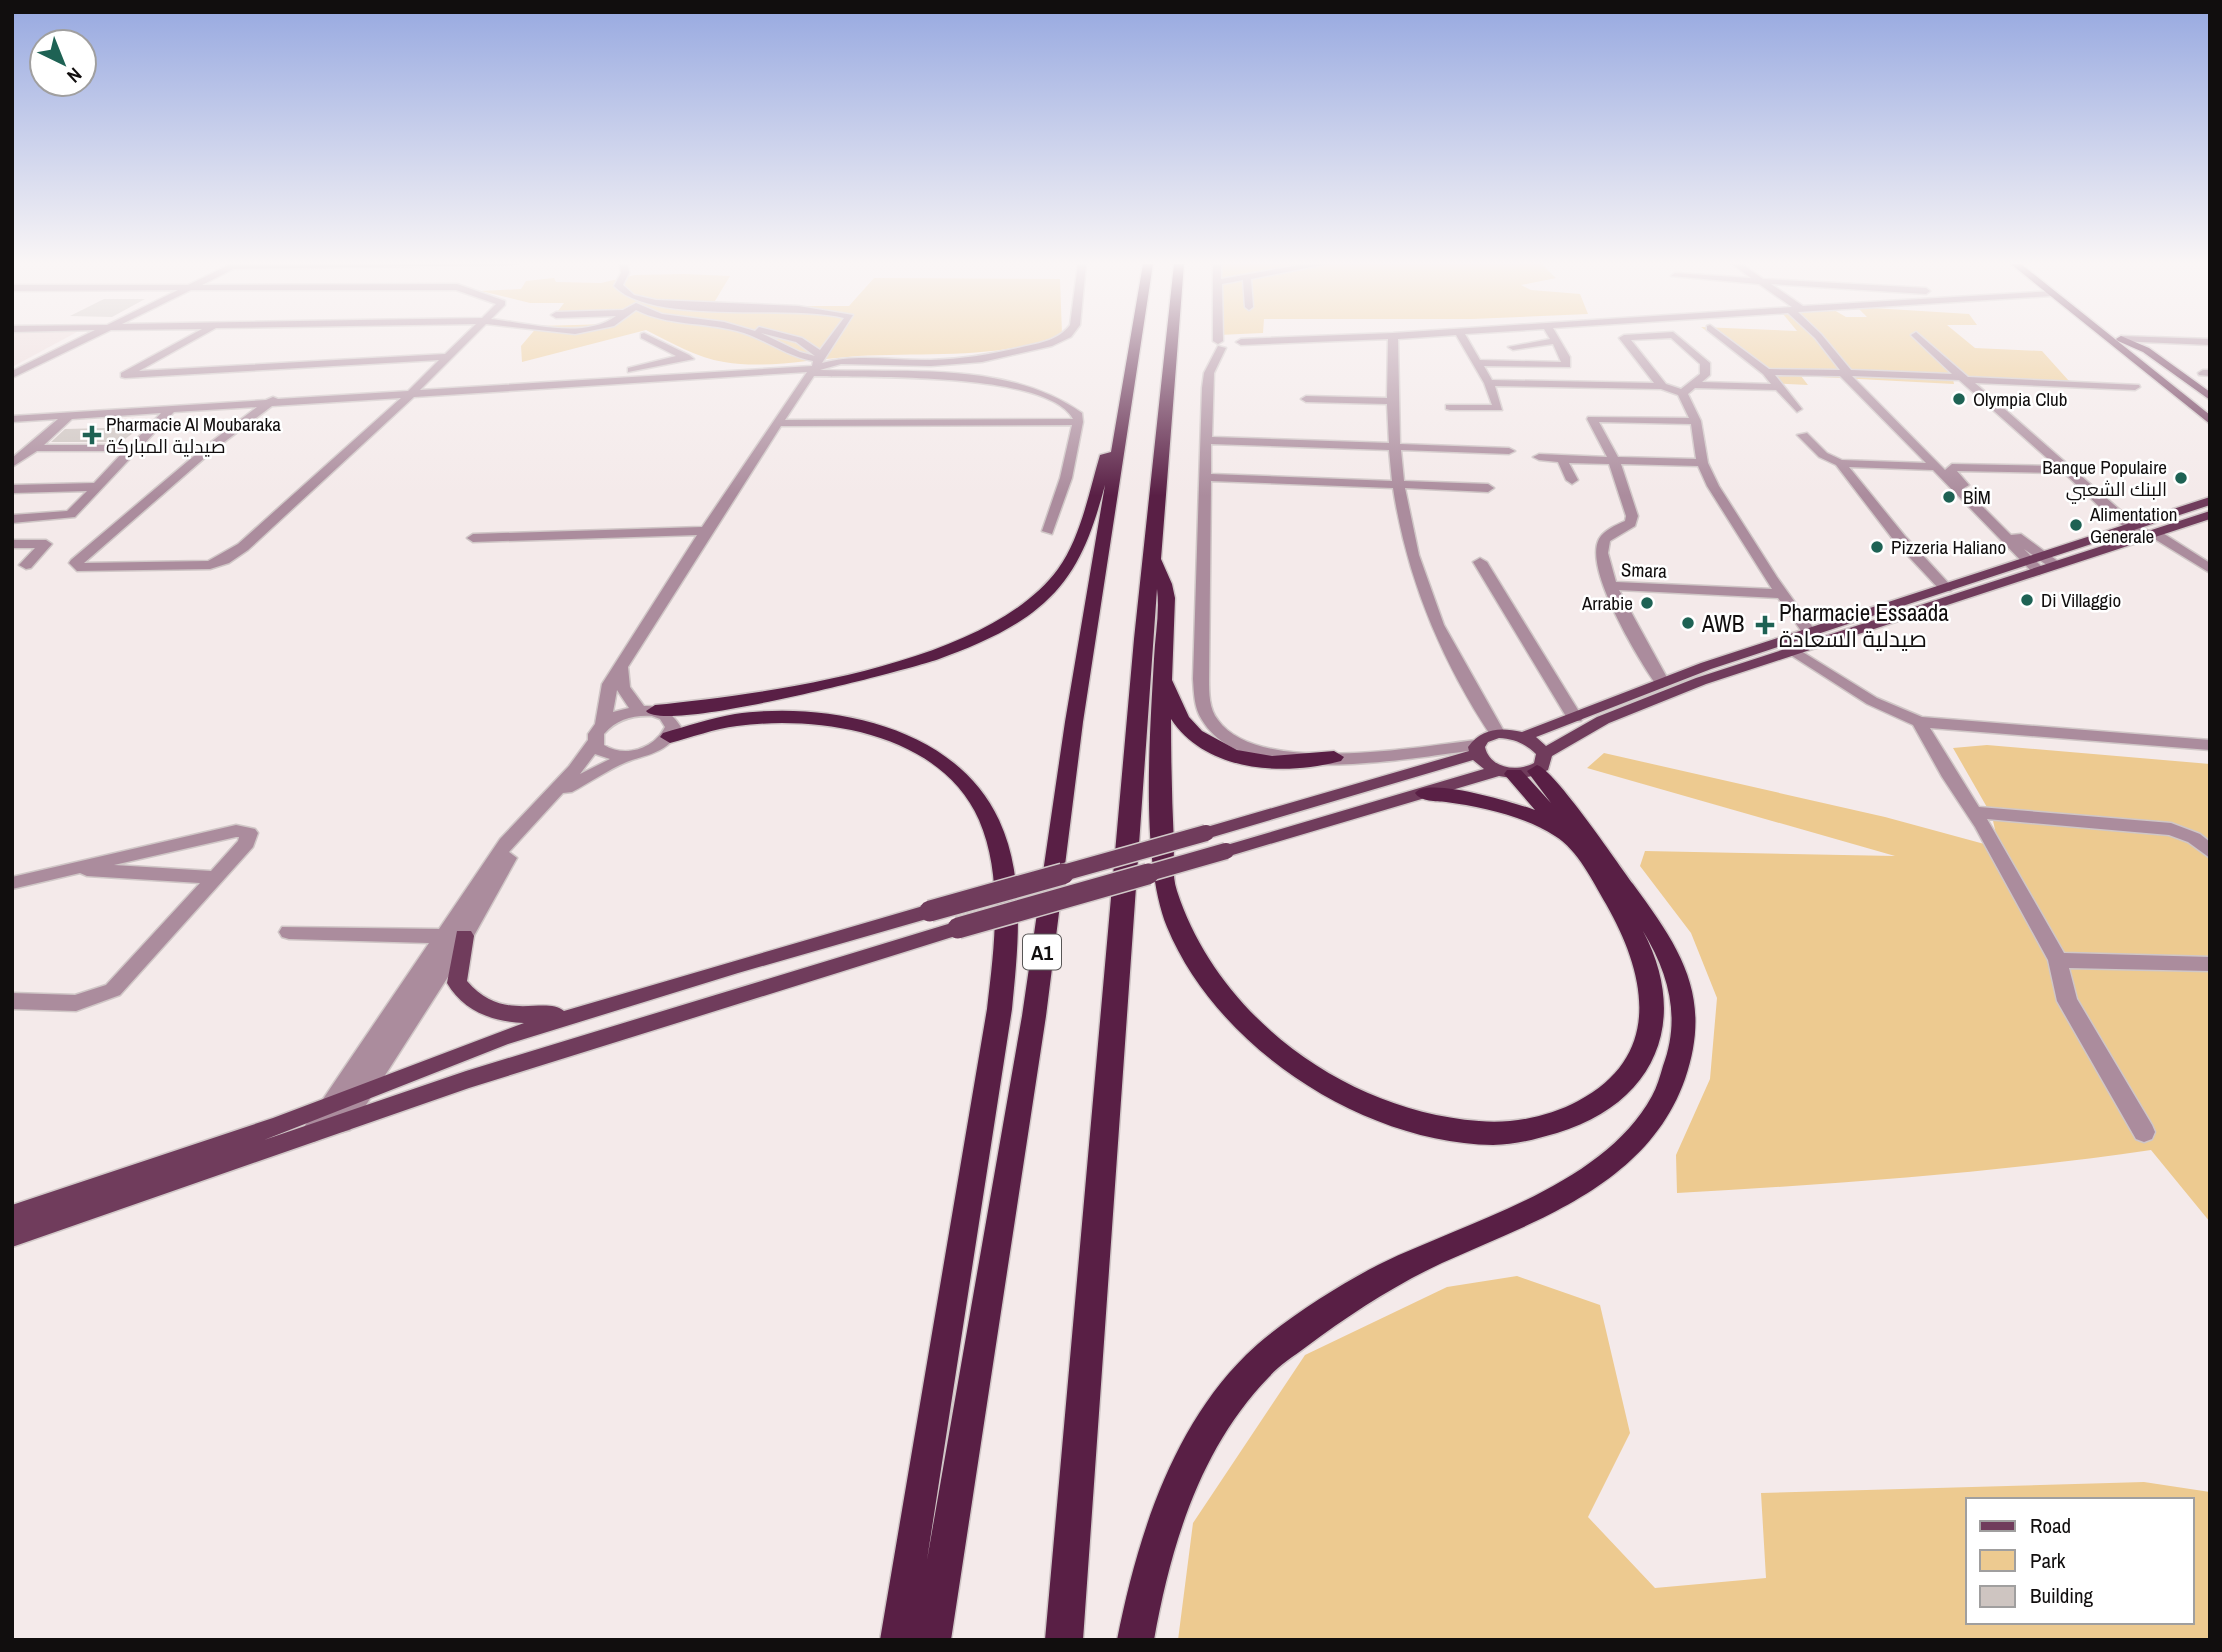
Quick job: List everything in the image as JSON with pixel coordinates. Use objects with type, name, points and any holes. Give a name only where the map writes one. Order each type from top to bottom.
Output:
[{"type":"highway","name":"A1","points":[[932,1640],[1034,1016],[1074,722],[1136,341]]},
{"type":"highway","points":[[1064,1640],[1116,960],[1143,639],[1153,559],[1172,341]]},
{"type":"highway","points":[[647,711],[742,703],[821,687],[936,653],[1013,619],[1042,597],[1070,564],[1126,400]]},
{"type":"highway","points":[[1153,559],[1166,593],[1162,672],[1164,885],[1180,931],[1195,960],[1229,1009],[1264,1041],[1302,1070],[1363,1103],[1423,1123],[1482,1132],[1526,1131],[1570,1119],[1592,1106],[1620,1087],[1647,1052],[1654,1028],[1654,1000],[1646,967],[1626,919],[1523,767]]},
{"type":"highway","points":[[1162,672],[1180,717],[1191,731],[1213,746],[1243,758],[1275,762],[1307,763],[1334,757]]},
{"type":"highway","points":[[670,737],[731,720],[782,717],[825,721],[887,735],[921,750],[961,779],[982,807],[999,850],[1005,887],[1005,939],[996,1026],[972,1193],[898,1640]]},
{"type":"highway","points":[[1135,1640],[1144,1588],[1176,1490],[1215,1417],[1257,1366],[1339,1303],[1390,1274],[1571,1189],[1613,1161],[1653,1122],[1674,1083],[1686,1016],[1680,982],[1664,944],[1639,906],[1523,767]]},
{"type":"highway","points":[[1424,793],[1462,797],[1509,807],[1566,832]]},
{"type":"main road","points":[[2106,341],[2126,365],[2210,434]]},
{"type":"main road","points":[[2112,341],[2210,421]]},
{"type":"main road","points":[[2124,341],[2210,408]]},
{"type":"main road","points":[[2126,341],[2146,350],[2210,397]]},
{"type":"main road","points":[[1523,737],[1662,683],[1787,646],[1822,641],[2210,501]]},
{"type":"main road","points":[[12,1216],[337,1114],[522,1062],[958,928],[1424,793],[1523,767],[1582,731],[1627,710],[1787,646],[1809,632],[2027,561],[2056,565],[2210,515]]},
{"type":"main road","points":[[1497,733],[1533,741],[1523,767],[1484,764],[1476,750],[1480,739],[1497,733]]},
{"type":"main road","points":[[361,1092],[502,1038],[590,1010],[1206,833],[1476,750]]},
{"type":"main road","points":[[455,936],[457,983],[479,1006],[519,1017],[590,1010]]},
{"type":"main road","points":[[12,1236],[312,1134],[337,1114]]},
{"type":"street","points":[[12,374],[78,341]]},
{"type":"street","points":[[186,341],[125,375],[447,357]]},
{"type":"street","points":[[273,400],[76,563],[82,568],[147,567],[210,565],[224,560],[243,547],[408,396],[464,341]]},
{"type":"street","points":[[654,341],[717,373]]},
{"type":"street","points":[[764,341],[816,364],[1001,383],[1053,398],[1076,413],[1078,422],[1066,478],[1048,531]]},
{"type":"street","points":[[800,341],[816,364]]},
{"type":"street","points":[[337,1114],[361,1092],[455,936],[506,843],[530,813],[574,771],[594,743],[603,724],[610,684],[706,531],[833,341]]},
{"type":"street","points":[[12,419],[170,410],[193,405],[273,400],[508,393],[532,386],[840,362],[958,362],[1008,355],[1055,341]]},
{"type":"street","points":[[1219,344],[1223,341]]},
{"type":"street","points":[[1223,341],[1219,344],[1209,373],[1201,679],[1203,705],[1208,718],[1229,739],[1254,751],[1334,757],[1476,750]]},
{"type":"street","points":[[1393,341],[1390,401],[1408,545],[1437,625],[1497,733]]},
{"type":"street","points":[[1450,407],[1498,408],[1480,363],[1466,341]]},
{"type":"street","points":[[1513,347],[1555,341]]},
{"type":"street","points":[[1480,363],[1566,365],[1556,341]]},
{"type":"street","points":[[1626,341],[1662,386]]},
{"type":"street","points":[[1680,341],[1706,366],[1697,383],[1682,393]]},
{"type":"street","points":[[1727,341],[1767,372],[1797,409]]},
{"type":"street","points":[[1822,341],[1846,373],[2027,561]]},
{"type":"street","points":[[1923,341],[2132,527],[2151,534],[2210,569]]},
{"type":"street","points":[[2183,341],[2210,342]]},
{"type":"street","points":[[581,382],[686,357]]},
{"type":"street","points":[[1767,372],[1846,373],[2135,387]]},
{"type":"street","points":[[1489,383],[1662,386],[1682,393],[1696,421],[1702,463],[1713,486],[1782,594],[1809,632],[1822,641]]},
{"type":"street","points":[[1697,383],[1780,387]]},
{"type":"street","points":[[170,410],[192,413],[259,410],[408,396]]},
{"type":"street","points":[[1306,399],[1390,401]]},
{"type":"street","points":[[12,519],[71,514],[170,410]]},
{"type":"street","points":[[12,464],[34,448],[68,416]]},
{"type":"street","points":[[1612,586],[1605,573],[1600,550],[1604,540],[1633,519],[1611,460],[1611,452],[1592,419],[1696,421]]},
{"type":"street","points":[[777,423],[1078,422]]},
{"type":"street","points":[[1803,435],[1816,450],[1840,463],[1900,539],[1946,588]]},
{"type":"street","points":[[1207,440],[1509,451]]},
{"type":"street","points":[[34,448],[136,448]]},
{"type":"street","points":[[1539,457],[1702,463]]},
{"type":"street","points":[[1565,459],[1563,463],[1572,480]]},
{"type":"street","points":[[1840,463],[1934,467]]},
{"type":"street","points":[[2040,564],[1955,477],[1950,468],[2068,470]]},
{"type":"street","points":[[1205,477],[1399,487],[1488,488]]},
{"type":"street","points":[[14,491],[97,487]]},
{"type":"street","points":[[473,538],[706,531]]},
{"type":"street","points":[[12,544],[46,544],[26,565]]},
{"type":"street","points":[[1480,562],[1575,718]]},
{"type":"street","name":"Smara","points":[[1662,683],[1612,586],[1782,594]]},
{"type":"street","points":[[1787,646],[1872,701],[1919,722],[2210,745]]},
{"type":"street","points":[[621,667],[622,687],[647,711]]},
{"type":"street","points":[[337,1114],[518,841],[539,814],[566,789],[628,756],[653,749],[670,737],[673,723],[666,716],[647,711],[623,714],[603,724]]},
{"type":"street","points":[[1919,722],[2059,960],[2063,995],[2144,1132]]},
{"type":"street","points":[[594,743],[606,753],[628,756]]},
{"type":"street","points":[[1973,812],[2171,829],[2194,838],[2210,852]]},
{"type":"street","points":[[12,883],[64,868],[236,831],[249,833],[247,843],[113,990],[76,1003],[12,1002]]},
{"type":"street","points":[[64,868],[216,878]]},
{"type":"street","points":[[289,932],[455,936]]},
{"type":"street","points":[[2059,960],[2210,964]]},
{"type":"shaded area","points":[[12,341],[60,341],[12,367]]},
{"type":"green space","points":[[525,341],[603,341],[522,362],[521,346]]},
{"type":"green space","points":[[668,341],[1042,341],[983,352],[874,355],[754,365],[724,362]]},
{"type":"green space","points":[[1721,341],[1967,341],[1975,348],[2042,351],[2069,381],[1953,379],[1954,384],[1801,376],[1808,385],[1769,383],[1761,370]]},
{"type":"green space","points":[[1987,745],[2210,764],[2210,1222],[2151,1150],[1915,1177],[1677,1193],[1676,1155],[1710,1079],[1717,998],[1691,933],[1640,866],[1645,851],[1895,856],[1587,768],[1604,753],[1885,817],[1999,848],[1992,816],[1953,748]]},
{"type":"green space","points":[[1517,1276],[1600,1305],[1630,1433],[1588,1517],[1655,1588],[1766,1578],[1761,1493],[2144,1482],[2210,1492],[2210,1640],[1178,1640],[1193,1523],[1305,1355],[1447,1287]]},
{"type":"building","name":"Pharmacie Al Moubaraka صيدلية المباركة","points":[[141,427],[121,442],[51,442],[65,429]]},
{"type":"place","name":"Olympia Club","points":[[1959,399]]},
{"type":"place","name":"Pharmacie Al Moubaraka صيدلية المباركة","points":[[92,435]]},
{"type":"place","name":"Banque Populaire البنك الشعبي","points":[[2181,478]]},
{"type":"place","name":"BİM","points":[[1949,497]]},
{"type":"place","name":"Alimentation Generale","points":[[2076,525]]},
{"type":"place","name":"Pizzeria Haliano","points":[[1877,547]]},
{"type":"place","name":"Di Villaggio","points":[[2027,600]]},
{"type":"place","name":"Arrabie","points":[[1647,603]]},
{"type":"place","name":"AWB","points":[[1688,623]]},
{"type":"place","name":"Pharmacie Essaada صيدلية السعادة","points":[[1765,625]]}]
